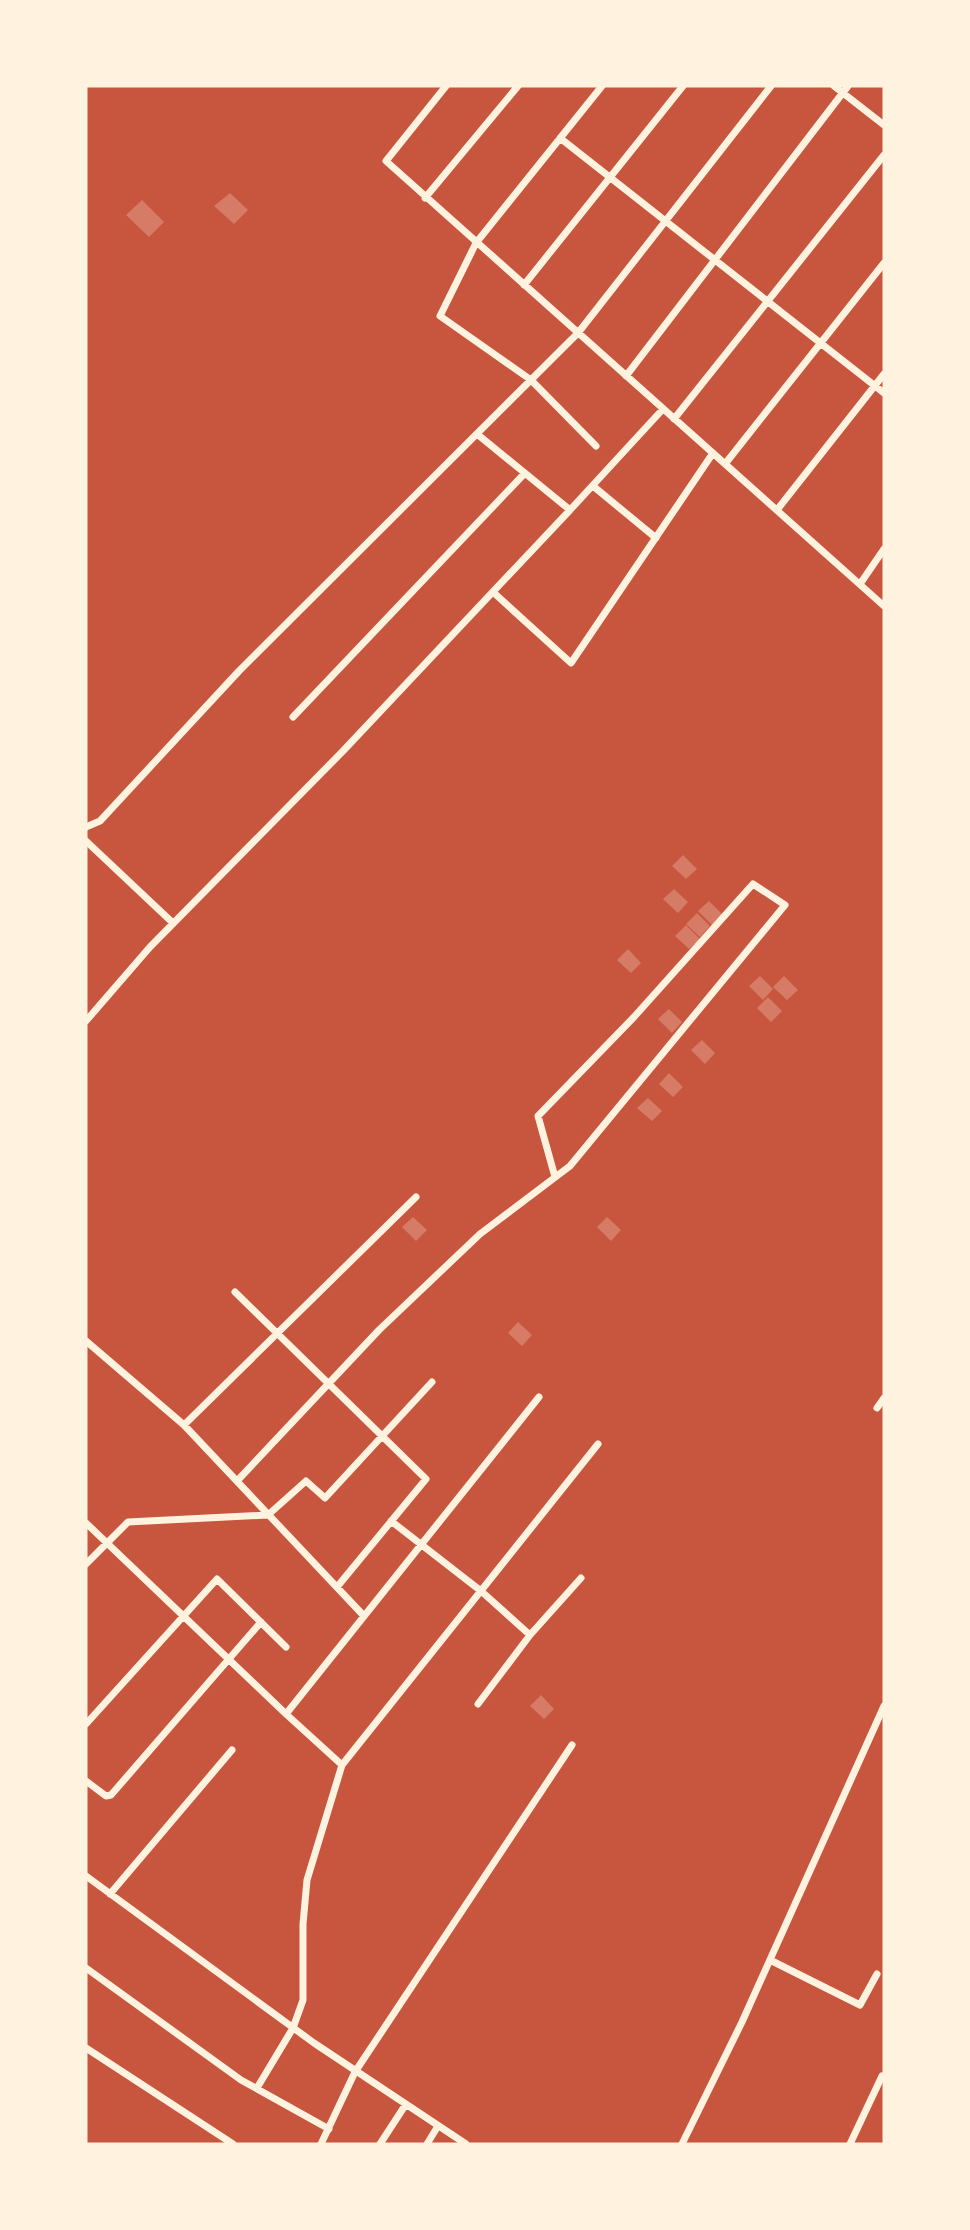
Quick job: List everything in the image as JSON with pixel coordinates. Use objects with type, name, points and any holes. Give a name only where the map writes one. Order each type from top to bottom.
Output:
[{"type":"street","points":[[446,86],[386,161],[884,606]]},
{"type":"street","points":[[425,198],[518,86]]},
{"type":"street","points":[[596,446],[531,380],[440,316],[476,243],[602,86]]},
{"type":"street","points":[[524,285],[683,86]]},
{"type":"street","points":[[86,827],[100,821],[239,671],[578,333],[771,86]]},
{"type":"street","points":[[834,86],[846,89],[884,125]]},
{"type":"street","points":[[626,376],[846,89]]},
{"type":"street","points":[[560,138],[884,393]]},
{"type":"street","points":[[674,419],[884,155]]},
{"type":"street","points":[[725,464],[884,263]]},
{"type":"street","points":[[777,510],[884,374]]},
{"type":"street","points":[[86,1021],[173,923],[343,751],[663,409]]},
{"type":"street","points":[[477,433],[570,510]]},
{"type":"street","points":[[493,592],[570,663],[713,453]]},
{"type":"street","points":[[293,717],[525,473]]},
{"type":"street","points":[[593,486],[656,538]]},
{"type":"street","points":[[860,583],[884,549]]},
{"type":"street","points":[[86,841],[173,923]]},
{"type":"street","points":[[236,1481],[379,1330],[480,1234],[570,1166],[785,905],[753,884],[634,1017],[538,1116],[555,1177]]},
{"type":"street","points":[[184,1425],[416,1197]]},
{"type":"street","points":[[235,1292],[426,1479],[337,1587]]},
{"type":"street","points":[[86,1340],[184,1425],[364,1616]]},
{"type":"street","points":[[86,1564],[128,1522],[268,1515],[306,1481],[326,1498],[432,1381]]},
{"type":"street","points":[[286,1714],[539,1397]]},
{"type":"street","points":[[877,1408],[884,1398]]},
{"type":"street","points":[[257,2088],[293,2028],[303,2000],[303,1924],[307,1880],[342,1765],[598,1444]]},
{"type":"street","points":[[391,1521],[481,1591],[530,1635]]},
{"type":"street","points":[[86,1523],[183,1618],[342,1765]]},
{"type":"street","points":[[478,1704],[530,1635],[581,1578]]},
{"type":"street","points":[[86,1724],[217,1579],[286,1647]]},
{"type":"street","points":[[86,1781],[106,1796],[111,1795],[261,1622]]},
{"type":"street","points":[[682,2144],[770,1960],[882,1717],[884,1706]]},
{"type":"street","points":[[321,2144],[355,2072],[572,1745]]},
{"type":"street","points":[[110,1894],[232,1750]]},
{"type":"street","points":[[86,1876],[355,2072],[466,2144]]},
{"type":"street","points":[[770,1960],[860,2005],[877,1974]]},
{"type":"street","points":[[86,1968],[257,2088],[328,2129]]},
{"type":"street","points":[[86,2048],[233,2144]]},
{"type":"street","points":[[850,2144],[882,2076]]},
{"type":"street","points":[[380,2144],[406,2104]]},
{"type":"street","points":[[427,2144],[438,2126]]},
{"type":"building","points":[[230,193],[248,210],[234,224],[214,206]]},
{"type":"building","points":[[142,200],[164,222],[149,237],[126,215]]},
{"type":"building","points":[[683,855],[697,869],[686,879],[672,866]]},
{"type":"building","points":[[674,889],[688,902],[678,913],[663,899]]},
{"type":"building","points":[[709,901],[722,914],[712,925],[698,911]]},
{"type":"building","points":[[697,913],[710,926],[700,937],[686,924]]},
{"type":"building","points":[[686,925],[700,939],[689,949],[675,936]]},
{"type":"building","points":[[628,949],[641,963],[631,973],[617,960]]},
{"type":"building","points":[[760,976],[773,989],[763,1000],[749,986]]},
{"type":"building","points":[[784,976],[798,990],[787,1000],[773,987]]},
{"type":"building","points":[[768,997],[782,1011],[771,1022],[757,1008]]},
{"type":"building","points":[[669,1009],[682,1022],[672,1033],[658,1019]]},
{"type":"building","points":[[702,1040],[715,1053],[705,1064],[691,1050]]},
{"type":"building","points":[[669,1073],[683,1087],[673,1097],[659,1084]]},
{"type":"building","points":[[648,1098],[662,1111],[652,1121],[637,1108]]},
{"type":"building","points":[[413,1217],[427,1230],[416,1241],[402,1227]]},
{"type":"building","points":[[607,1217],[621,1230],[611,1241],[597,1227]]},
{"type":"building","points":[[518,1322],[532,1335],[522,1346],[508,1333]]},
{"type":"building","points":[[541,1695],[554,1709],[544,1719],[530,1706]]}]
